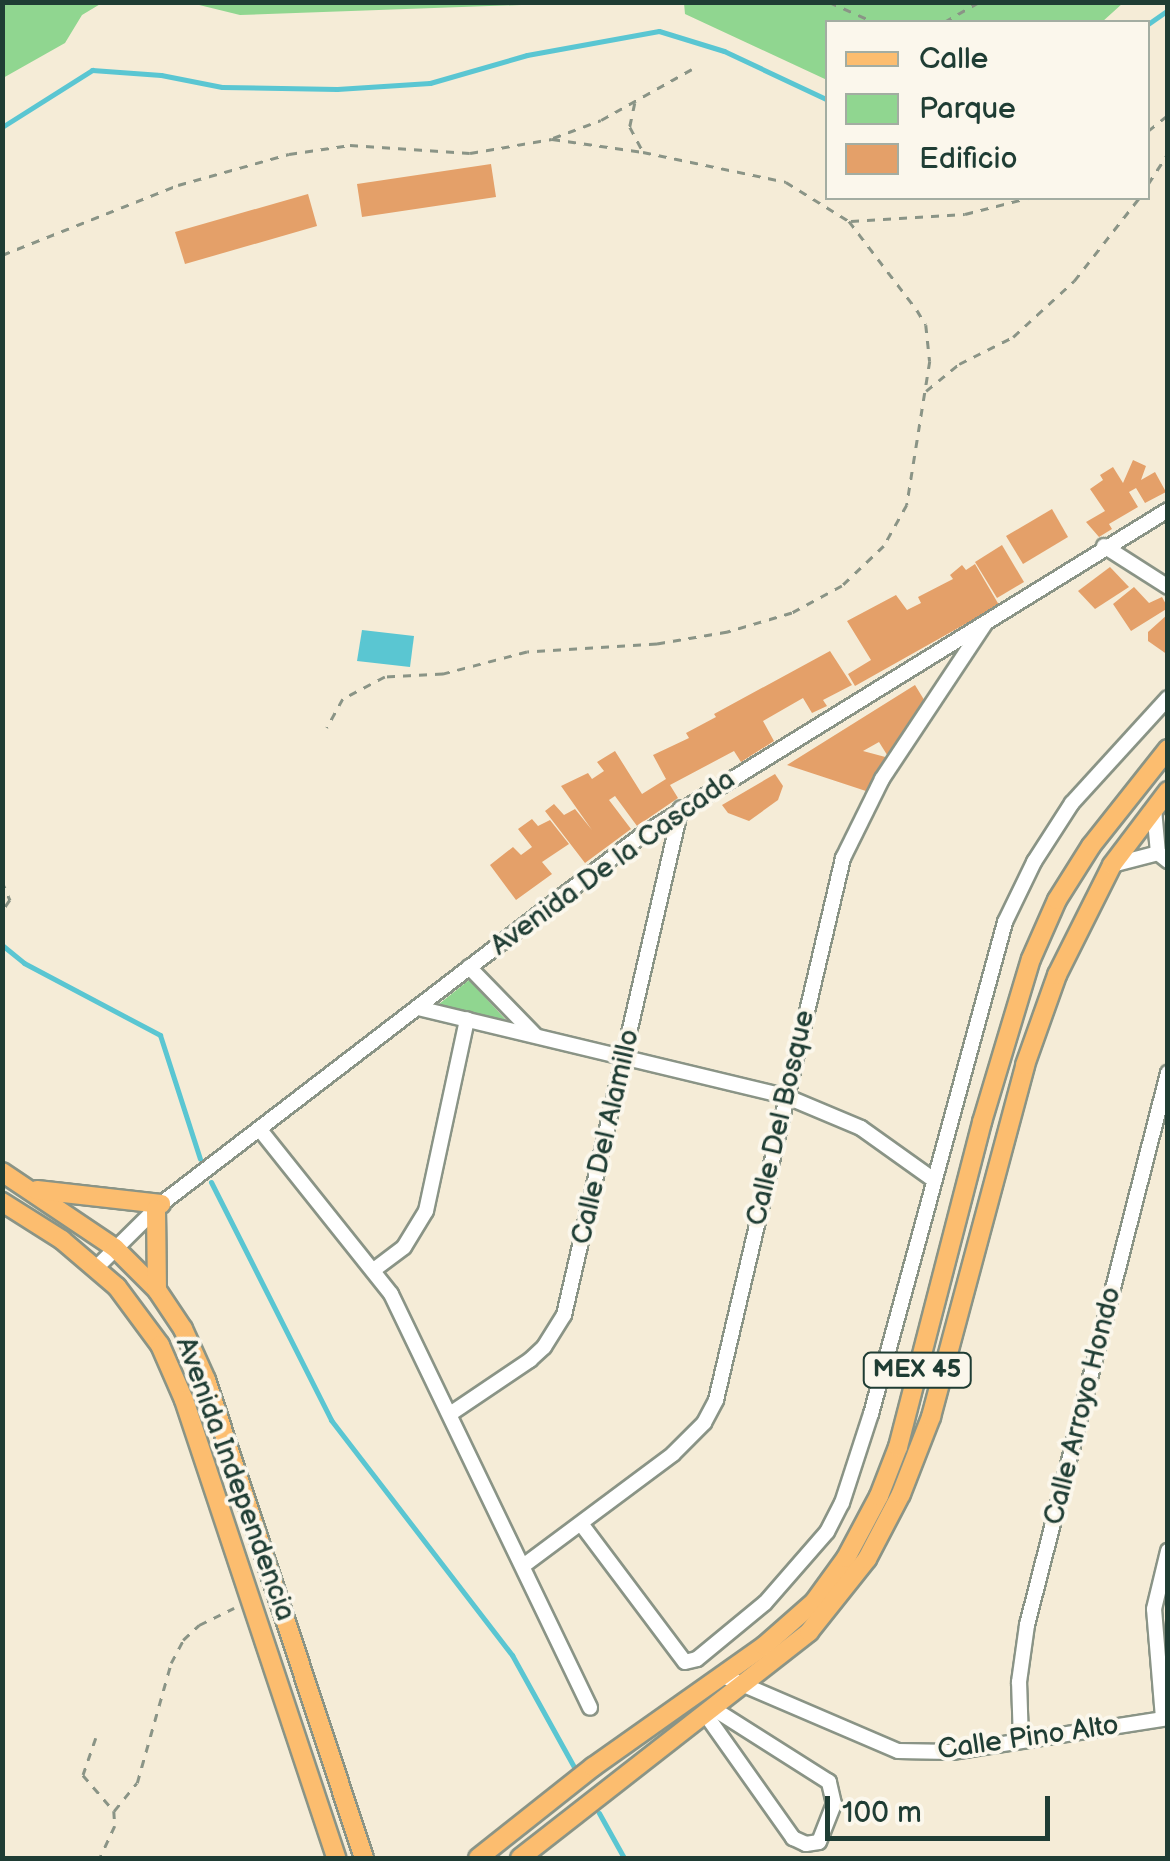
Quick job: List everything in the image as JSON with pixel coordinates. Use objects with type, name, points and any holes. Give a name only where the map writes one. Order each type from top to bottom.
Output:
[{"type":"main road","name":"MEX 45","points":[[478,1858],[593,1768],[723,1676],[814,1602],[866,1524],[898,1447],[949,1244],[1030,959],[1057,900],[1091,846],[1168,749]]},
{"type":"main road","name":"MEX 45","points":[[520,1858],[746,1685],[833,1608],[867,1559],[901,1494],[944,1377],[1042,1013],[1077,929],[1112,866],[1168,790]]},
{"type":"main road","name":"Avenida Independencia","points":[[2,1172],[115,1248],[157,1290],[183,1329],[206,1380],[364,1858]]},
{"type":"main road","points":[[32,1189],[158,1206],[157,1290]]},
{"type":"main road","name":"Avenida Independencia","points":[[2,1202],[96,1268],[147,1323],[172,1371],[336,1858]]},
{"type":"street","name":"Avenida De la Cascada","points":[[96,1268],[158,1206],[681,808],[1168,510]]},
{"type":"street","points":[[1104,546],[1168,587]]},
{"type":"street","name":"Calle Del Bosque","points":[[523,1566],[692,1438],[716,1400],[835,884],[849,845],[882,779],[988,620]]},
{"type":"street","points":[[582,1525],[679,1660],[696,1659],[738,1627],[787,1580],[827,1532],[856,1465],[994,957],[1019,892],[1072,803],[1168,698]]},
{"type":"street","name":"Calle Del Alamillo","points":[[450,1414],[544,1347],[564,1315],[681,808]]},
{"type":"street","points":[[1112,866],[1163,857],[1154,808]]},
{"type":"street","points":[[470,967],[536,1035]]},
{"type":"street","points":[[418,1008],[785,1096],[861,1128],[934,1180]]},
{"type":"street","points":[[375,1270],[404,1247],[426,1211],[467,1019]]},
{"type":"street","name":"Calle Arroyo Hondo","points":[[1020,1741],[1019,1682],[1027,1625],[1168,1073]]},
{"type":"street","points":[[261,1131],[375,1270],[404,1316],[590,1708]]},
{"type":"street","points":[[1165,1718],[1154,1610],[1168,1551]]},
{"type":"street","name":"Calle Pino Alto","points":[[723,1676],[898,1751],[952,1752],[1165,1718]]},
{"type":"street","points":[[710,1712],[829,1782],[834,1804],[819,1842],[806,1844],[793,1838],[710,1712]]},
{"type":"path","points":[[829,2],[870,20]]},
{"type":"path","points":[[947,20],[978,2]]},
{"type":"path","points":[[2,255],[178,185],[289,154],[350,145],[470,153],[552,139],[636,102],[692,70]]},
{"type":"path","points":[[636,102],[630,127],[643,152]]},
{"type":"path","points":[[326,728],[343,699],[385,677],[443,674],[527,652],[692,639],[763,622],[820,600],[868,564],[900,525],[907,505],[930,361],[926,325],[850,221],[786,182],[643,152],[552,139]]},
{"type":"path","points":[[1150,181],[1168,152]]},
{"type":"path","points":[[850,221],[965,214],[1020,200]]},
{"type":"path","points":[[925,392],[959,364],[1013,336],[1074,281],[1136,200]]},
{"type":"path","points":[[2,881],[10,900],[2,912]]},
{"type":"path","points":[[100,1858],[111,1843],[114,1811],[137,1782],[171,1662],[183,1640],[199,1624],[249,1601]]},
{"type":"path","points":[[96,1738],[83,1776],[114,1811]]},
{"type":"green space","points":[[3,2],[102,3],[82,15],[65,43],[3,78]]},
{"type":"green space","points":[[191,2],[575,3],[240,15]]},
{"type":"green space","points":[[684,2],[1123,3],[1104,20],[825,20],[825,79],[685,14]]},
{"type":"green space","points":[[469,980],[508,1022],[439,1004]]},
{"type":"water","points":[[362,630],[414,636],[410,667],[357,661]]},
{"type":"building","points":[[491,164],[496,197],[362,217],[357,184]]},
{"type":"building","points":[[308,194],[317,226],[185,264],[175,232]]},
{"type":"building","points":[[1133,460],[1146,466],[1141,480],[1155,472],[1166,492],[1145,503],[1136,488],[1129,492],[1138,507],[1109,524],[1112,529],[1099,537],[1086,522],[1105,511],[1090,489],[1103,480],[1100,475],[1113,467],[1123,483]]},
{"type":"building","points":[[1052,509],[1068,537],[1023,564],[1006,536]]},
{"type":"building","points":[[1002,545],[1024,582],[997,598],[975,562]]},
{"type":"building","points":[[975,564],[999,605],[855,686],[848,674],[871,660],[847,621],[896,595],[907,610],[921,603],[918,597],[953,579],[950,575],[962,565],[966,570]]},
{"type":"building","points":[[1110,567],[1129,587],[1095,609],[1078,591]]},
{"type":"building","points":[[1134,587],[1149,603],[1162,597],[1168,608],[1131,631],[1113,604]]},
{"type":"building","points":[[1168,614],[1168,655],[1148,641],[1148,632]]},
{"type":"building","points":[[830,651],[852,685],[823,700],[827,706],[812,713],[803,698],[763,721],[774,741],[741,762],[734,751],[670,785],[678,798],[637,826],[615,796],[609,800],[631,829],[585,863],[545,811],[554,804],[564,815],[575,809],[592,830],[561,786],[588,773],[592,779],[604,771],[597,762],[615,751],[642,794],[666,779],[653,755],[689,738],[686,733],[716,717],[714,714]]},
{"type":"building","points":[[915,685],[926,703],[872,793],[787,765]],"holes":[[[879,742],[889,758],[863,751]]]},
{"type":"building","points":[[775,774],[783,786],[778,800],[749,821],[728,813],[722,805]]},
{"type":"building","points":[[532,819],[538,826],[550,820],[569,844],[542,862],[552,874],[516,900],[490,865],[513,847],[521,855],[532,847],[518,829]]},
{"type":"waterway","points":[[1150,23],[1168,10]]},
{"type":"waterway","points":[[2,127],[92,70],[161,75],[222,87],[337,89],[430,83],[527,55],[659,31],[724,51],[825,99]]},
{"type":"waterway","points":[[2,945],[24,963],[160,1035],[200,1159]]},
{"type":"waterway","points":[[211,1182],[331,1420],[512,1655],[574,1767]]},
{"type":"waterway","points":[[599,1813],[624,1858]]}]
